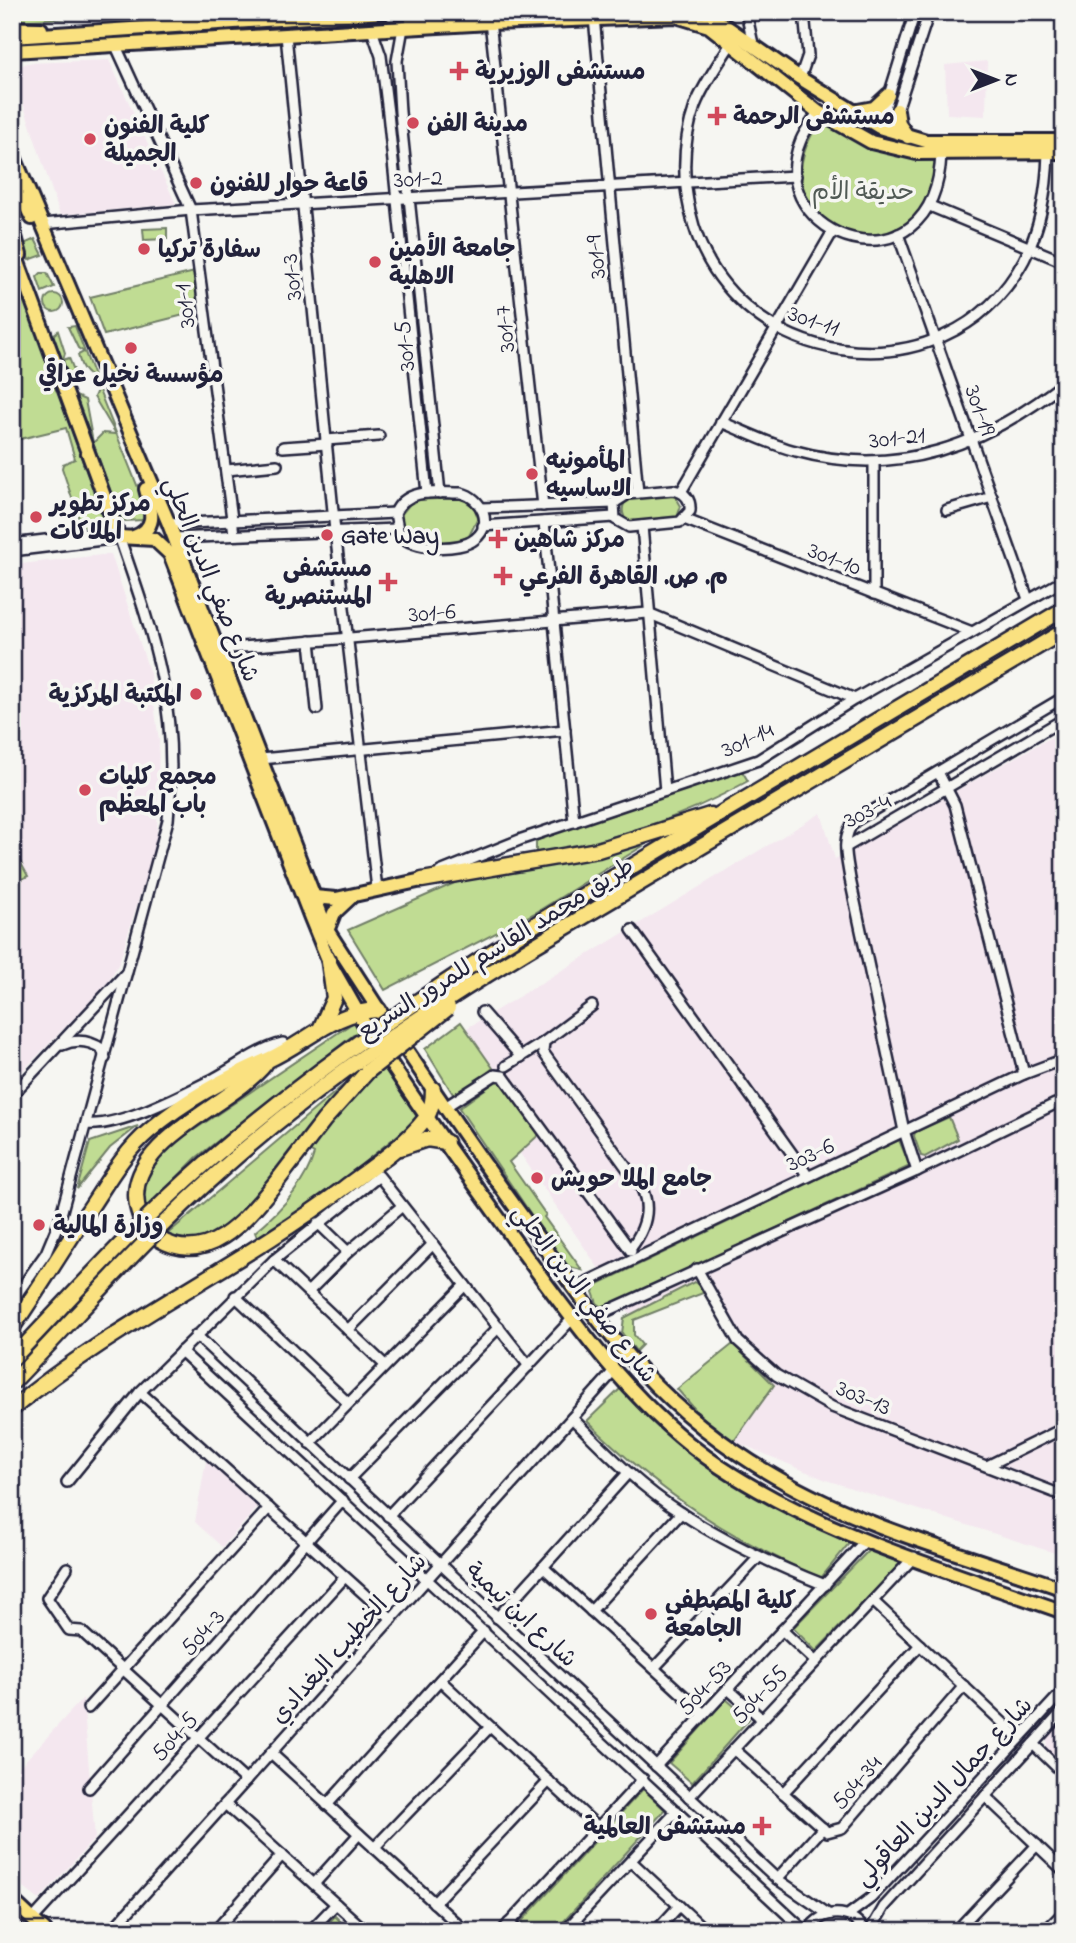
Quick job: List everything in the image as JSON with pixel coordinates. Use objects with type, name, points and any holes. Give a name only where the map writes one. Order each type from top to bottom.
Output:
[{"type":"highway","name":"طريق محمد القاسم للمرور السريع","points":[[12,1359],[159,1208],[261,1117],[417,1000],[552,914],[1064,609]]},
{"type":"highway","name":"طريق محمد القاسم للمرور السريع","points":[[12,1383],[159,1228],[255,1140],[323,1086],[417,1019],[501,965],[1064,631]]},
{"type":"highway","points":[[422,880],[598,850],[697,818],[722,813]]},
{"type":"highway","points":[[318,1030],[326,1021],[334,998],[329,962]]},
{"type":"highway","points":[[159,1240],[188,1248],[218,1241],[232,1231],[278,1180],[324,1120],[368,1072],[501,965]]},
{"type":"highway","points":[[12,1328],[112,1172],[148,1132],[187,1101],[228,1077],[268,1060],[318,1030],[356,1012],[381,1012]]},
{"type":"highway","points":[[140,1216],[136,1195],[137,1182],[151,1156],[268,1060]]},
{"type":"highway","points":[[12,1409],[70,1366],[148,1315],[292,1228],[381,1160],[426,1118],[432,1107],[433,1089]]},
{"type":"highway","points":[[381,1160],[417,1142],[428,1139],[446,1142]]},
{"type":"main road","points":[[12,37],[383,12]]},
{"type":"main road","points":[[353,30],[380,23],[424,19],[431,12]]},
{"type":"main road","points":[[705,12],[800,78],[881,129],[884,142],[892,149]]},
{"type":"main road","points":[[320,15],[324,32]]},
{"type":"main road","points":[[16,52],[403,28],[490,18],[676,16],[709,26],[818,113],[845,129],[892,149],[941,154],[1064,152]]},
{"type":"main road","points":[[12,28],[40,29],[54,35]]},
{"type":"main road","points":[[769,74],[854,123],[909,137],[942,142],[1064,141]]},
{"type":"main road","points":[[851,111],[874,108],[888,95]]},
{"type":"main road","points":[[897,110],[899,124],[909,137]]},
{"type":"main road","points":[[12,135],[12,150]]},
{"type":"main road","name":"شارع صفي الدين الحلي","points":[[12,150],[169,524],[327,930],[381,1012]]},
{"type":"main road","points":[[12,178],[62,271]]},
{"type":"main road","points":[[12,225],[27,286]]},
{"type":"main road","points":[[12,246],[113,521],[123,538],[147,530],[152,520],[144,467]]},
{"type":"main road","name":"شارع صفي الدين الحلي","points":[[123,538],[158,541],[166,548],[173,561],[329,962],[366,1027]]},
{"type":"main road","points":[[314,897],[328,900],[422,880]]},
{"type":"main road","points":[[329,962],[327,930],[334,912],[353,896]]},
{"type":"main road","name":"شارع صفي الدين الحلي","points":[[405,1048],[594,1317],[633,1364],[690,1419],[774,1476],[821,1501],[1064,1589]]},
{"type":"main road","name":"شارع صفي الدين الحلي","points":[[389,1062],[426,1118],[572,1319],[614,1371],[679,1436],[718,1465],[765,1494],[865,1541],[1064,1612]]},
{"type":"main road","points":[[476,1187],[493,1176]]},
{"type":"main road","points":[[965,1577],[972,1557]]},
{"type":"main road","points":[[12,1900],[45,1931]]},
{"type":"main road","points":[[12,1926],[18,1931]]},
{"type":"street","points":[[746,12],[753,44]]},
{"type":"street","points":[[800,78],[808,55],[809,38],[804,12]]},
{"type":"street","points":[[881,129],[888,95],[915,12]]},
{"type":"street","points":[[881,129],[897,110],[929,12]]},
{"type":"street","name":"301-7","points":[[490,18],[543,506]]},
{"type":"street","name":"301-9","points":[[594,18],[638,493]]},
{"type":"street","name":"301-5","points":[[403,28],[397,61],[400,112],[440,493]]},
{"type":"street","name":"301-5","points":[[372,30],[381,56],[388,113],[427,493]]},
{"type":"street","name":"301-3","points":[[286,35],[335,531],[377,889]]},
{"type":"street","name":"301-11","points":[[732,42],[695,106],[686,143],[685,181],[694,227],[715,270],[741,303],[775,328],[819,346],[853,352],[901,348],[935,338],[971,319],[991,302],[1017,271],[1029,247],[1043,204],[1048,152]]},
{"type":"street","name":"301-1","points":[[116,46],[191,210],[234,534]]},
{"type":"street","points":[[388,113],[400,112]]},
{"type":"street","points":[[818,113],[801,140],[796,176],[807,207],[833,231],[868,241],[898,234],[916,222],[930,206],[939,183],[941,154]]},
{"type":"street","name":"301-2","points":[[43,225],[191,210],[796,176]]},
{"type":"street","points":[[930,206],[1064,261]]},
{"type":"street","points":[[681,492],[833,231]]},
{"type":"street","name":"301-19","points":[[898,234],[1028,599]]},
{"type":"street","points":[[405,272],[416,271]]},
{"type":"street","points":[[412,344],[423,343]]},
{"type":"street","name":"301-21","points":[[721,422],[797,452],[874,462],[925,455],[972,441],[1028,411],[1064,383]]},
{"type":"street","points":[[419,416],[430,415]]},
{"type":"street","points":[[283,447],[379,436]]},
{"type":"street","points":[[874,462],[874,594]]},
{"type":"street","points":[[227,470],[277,465]]},
{"type":"street","points":[[482,508],[614,503],[623,495],[681,492]]},
{"type":"street","points":[[483,526],[614,517],[624,526],[642,526],[684,519],[690,506],[681,492]]},
{"type":"street","points":[[440,493],[468,495],[482,508],[483,526],[475,539],[460,545],[416,546],[402,538],[396,529],[395,513],[407,497],[440,493]]},
{"type":"street","points":[[947,510],[992,497]]},
{"type":"street","points":[[614,503],[614,517]]},
{"type":"street","points":[[169,524],[395,513]]},
{"type":"street","name":"301-10","points":[[684,519],[972,632]]},
{"type":"street","points":[[12,544],[103,533],[111,528],[113,521]]},
{"type":"street","points":[[544,522],[574,822]]},
{"type":"street","points":[[642,526],[665,791]]},
{"type":"street","points":[[174,538],[396,529]]},
{"type":"street","points":[[12,551],[123,538],[159,655],[170,724],[171,752],[168,820],[87,1125],[52,1240],[12,1301]]},
{"type":"street","name":"301-14","points":[[422,880],[574,822],[758,760],[855,699],[1064,580]]},
{"type":"street","points":[[648,612],[855,699]]},
{"type":"street","name":"301-6","points":[[218,649],[648,612]]},
{"type":"street","points":[[310,641],[317,709]]},
{"type":"street","name":"303-4","points":[[846,846],[847,831],[855,821],[1064,697]]},
{"type":"street","points":[[1027,718],[1036,735]]},
{"type":"street","name":"303-4","points":[[846,846],[1064,721]]},
{"type":"street","points":[[261,759],[360,747],[565,730]]},
{"type":"street","points":[[938,772],[955,805],[1024,1074]]},
{"type":"street","points":[[846,846],[904,1131],[916,1171]]},
{"type":"street","points":[[632,930],[808,1176]]},
{"type":"street","points":[[12,1095],[128,970]]},
{"type":"street","points":[[506,1066],[592,1006]]},
{"type":"street","points":[[482,1013],[521,1057]]},
{"type":"street","points":[[60,1046],[76,1041],[88,1042],[102,1049],[105,1059]]},
{"type":"street","points":[[544,1042],[543,1052],[645,1195],[645,1223],[640,1236],[630,1249]]},
{"type":"street","points":[[87,1125],[122,1120],[213,1079],[271,1046],[283,1043],[288,1048]]},
{"type":"street","name":"303-6","points":[[574,1288],[1024,1074],[1064,1059]]},
{"type":"street","points":[[445,1107],[495,1075],[503,1076],[636,1258]]},
{"type":"street","points":[[594,1317],[916,1171],[1055,1104],[1064,1105]]},
{"type":"street","points":[[67,1482],[140,1392],[235,1296],[318,1223],[379,1176],[529,1366]]},
{"type":"street","points":[[308,1292],[348,1252],[402,1206]]},
{"type":"street","points":[[318,1223],[348,1252]]},
{"type":"street","points":[[348,1330],[433,1244]]},
{"type":"street","points":[[274,1260],[385,1364]]},
{"type":"street","name":"303-13","points":[[697,1269],[738,1341],[776,1375],[832,1407],[1064,1496]]},
{"type":"street","points":[[310,1443],[465,1284]]},
{"type":"street","points":[[235,1296],[348,1403]]},
{"type":"street","points":[[388,1516],[572,1319]]},
{"type":"street","points":[[349,1479],[499,1328]]},
{"type":"street","name":"شارع ابن تيمية","points":[[193,1339],[349,1479],[777,1880],[828,1914]]},
{"type":"street","name":"شارع ابن تيمية","points":[[181,1350],[806,1931]]},
{"type":"street","name":"شارع الخطيب البغدادي","points":[[111,1931],[614,1371]]},
{"type":"street","points":[[140,1392],[391,1619]]},
{"type":"street","points":[[572,1418],[628,1473],[681,1513],[758,1558],[825,1585]]},
{"type":"street","points":[[987,1466],[1064,1428]]},
{"type":"street","points":[[497,1618],[628,1473]]},
{"type":"street","name":"504-3","points":[[89,1788],[343,1500]]},
{"type":"street","points":[[88,1708],[269,1508]]},
{"type":"street","points":[[591,1611],[681,1513]]},
{"type":"street","name":"504-53","points":[[656,1766],[865,1541]]},
{"type":"street","name":"504-55","points":[[689,1797],[914,1557]]},
{"type":"street","points":[[654,1668],[758,1558]]},
{"type":"street","points":[[543,1567],[704,1714]]},
{"type":"street","points":[[67,1568],[48,1594],[49,1603],[69,1630],[81,1632],[246,1780]]},
{"type":"street","name":"504-5","points":[[33,1919],[344,1578]]},
{"type":"street","points":[[873,1601],[1019,1738]]},
{"type":"street","points":[[468,1616],[481,1602]]},
{"type":"street","points":[[782,1630],[816,1662]]},
{"type":"street","points":[[327,1805],[484,1631]]},
{"type":"street","points":[[783,1793],[920,1645]]},
{"type":"street","points":[[440,1680],[598,1827]]},
{"type":"street","name":"504-34","points":[[734,1749],[823,1828],[835,1832],[842,1828],[964,1686]]},
{"type":"street","points":[[729,1689],[762,1719]]},
{"type":"street","name":"شارع جمال الدين العاقولي","points":[[848,1915],[871,1898],[1064,1690]]},
{"type":"street","name":"شارع جمال الدين العاقولي","points":[[867,1931],[884,1907],[1064,1710]]},
{"type":"street","points":[[374,1848],[490,1727]]},
{"type":"street","points":[[1033,1744],[1064,1774]]},
{"type":"street","points":[[271,1753],[465,1931]]},
{"type":"street","points":[[992,1767],[1002,1778]]},
{"type":"street","points":[[502,1931],[643,1779]]},
{"type":"street","points":[[434,1903],[549,1781]]},
{"type":"street","points":[[985,1796],[1064,1871]]},
{"type":"street","points":[[225,1804],[366,1931]]},
{"type":"street","points":[[565,1931],[677,1811]]},
{"type":"street","points":[[777,1880],[823,1828]]},
{"type":"street","points":[[314,1884],[359,1834]]},
{"type":"street","points":[[956,1931],[1037,1845]]},
{"type":"street","points":[[215,1931],[282,1855]]},
{"type":"street","points":[[631,1861],[706,1931]]},
{"type":"street","points":[[310,1931],[335,1904]]},
{"type":"street","points":[[656,1931],[679,1906]]},
{"type":"street","points":[[1045,1931],[1064,1912]]},
{"type":"street","points":[[806,1931],[815,1921],[828,1914],[848,1915],[867,1931]]},
{"type":"street","points":[[509,1923],[518,1931]]},
{"type":"shaded area","name":"كلية الفنون الجميلة","points":[[109,60],[176,204],[60,215],[12,70],[27,63]]},
{"type":"shaded area","points":[[987,61],[986,116],[947,114],[945,65]]},
{"type":"shaded area","name":"مجمع كليات باب المعظم","points":[[111,554],[150,674],[159,741],[157,840],[119,963],[107,984],[12,1082],[12,565]]},
{"type":"shaded area","points":[[1064,730],[1064,1556],[826,1480],[734,1441],[773,1385],[733,1344],[704,1292],[634,1320],[444,1042],[821,813],[835,859]]},
{"type":"shaded area","points":[[206,1461],[258,1507],[222,1547],[195,1522]]},
{"type":"shaded area","points":[[83,1698],[95,1838],[39,1900],[12,1878],[12,1775]]},
{"type":"shaded area","points":[[1064,1720],[1064,1766],[1046,1750],[1047,1738]]},
{"type":"green space","points":[[12,12],[90,12],[91,17],[12,21]]},
{"type":"green space","name":"حديقة الأم","points":[[822,119],[835,129],[876,147],[936,157],[930,195],[913,220],[888,233],[861,234],[835,226],[814,210],[802,185],[804,155]]},
{"type":"green space","points":[[167,228],[167,239],[144,240],[143,229]]},
{"type":"green space","points":[[35,239],[43,255],[29,260],[24,244]]},
{"type":"green space","points":[[12,266],[100,509],[102,520],[82,528],[62,468],[63,464],[75,459],[66,428],[12,441]]},
{"type":"green space","points":[[199,271],[204,310],[104,335],[90,297]]},
{"type":"green space","points":[[41,273],[47,273],[54,287],[42,292],[37,277]]},
{"type":"green space","points":[[54,294],[60,297],[63,303],[60,309],[54,312],[48,309],[45,303],[48,297]]},
{"type":"green space","points":[[75,326],[95,379],[80,363],[78,355],[84,352],[78,348],[68,327]]},
{"type":"green space","points":[[58,331],[65,353],[63,360],[69,358],[77,378],[72,387],[53,335]]},
{"type":"green space","points":[[98,388],[149,515],[144,520],[123,521],[120,517],[93,443],[103,433],[116,434],[94,397]]},
{"type":"green space","points":[[76,396],[85,400],[93,442]]},
{"type":"green space","points":[[674,494],[681,506],[676,520],[629,524],[624,517],[623,507],[629,497]]},
{"type":"green space","points":[[461,498],[473,505],[478,518],[469,536],[449,542],[426,543],[413,540],[405,533],[400,516],[413,500]]},
{"type":"green space","points":[[742,771],[748,781],[672,817],[619,835],[536,855],[536,841],[550,834]]},
{"type":"green space","points":[[651,841],[535,913],[385,990],[348,930],[475,874],[583,859]]},
{"type":"green space","points":[[12,847],[28,876],[12,884]]},
{"type":"green space","points":[[357,1020],[361,1029],[196,1158],[143,1212],[145,1180],[154,1164],[176,1142]]},
{"type":"green space","points":[[461,1022],[493,1068],[456,1099],[425,1049]]},
{"type":"green space","points":[[384,1067],[420,1117],[293,1220],[259,1242],[255,1232],[298,1187],[314,1154],[309,1151],[345,1105]]},
{"type":"green space","points":[[353,1077],[307,1128],[240,1215],[216,1235],[198,1241],[165,1236]]},
{"type":"green space","points":[[499,1079],[542,1132],[509,1162],[582,1270],[566,1266],[459,1108]]},
{"type":"green space","points":[[949,1117],[958,1139],[925,1157],[921,1156],[915,1132]]},
{"type":"green space","points":[[138,1126],[110,1148],[77,1189],[90,1142]]},
{"type":"green space","points":[[899,1140],[910,1166],[604,1308],[597,1303],[593,1292],[596,1285]]},
{"type":"green space","points":[[694,1282],[700,1285],[703,1293],[634,1320],[634,1335],[642,1345],[636,1351],[622,1333],[624,1318]]},
{"type":"green space","points":[[733,1344],[774,1385],[734,1441],[701,1416],[677,1389]]},
{"type":"green space","points":[[621,1388],[673,1435],[729,1476],[788,1511],[851,1541],[821,1578],[755,1546],[696,1511],[641,1470],[587,1421]]},
{"type":"green space","points":[[870,1549],[905,1559],[816,1651],[793,1628]]},
{"type":"green space","points":[[726,1699],[749,1719],[692,1783],[669,1763]]},
{"type":"green space","points":[[643,1789],[665,1810],[555,1931],[530,1931],[521,1922]]},
{"type":"green space","points":[[335,1916],[350,1931],[321,1931]]},
{"type":"place","name":"مستشفى الوزيرية","points":[[459,71]]},
{"type":"place","name":"مستشفى الرحمة","points":[[717,116]]},
{"type":"place","name":"مدينة الفن","points":[[413,123]]},
{"type":"place","name":"كلية الفنون الجميلة","points":[[90,139]]},
{"type":"place","name":"قاعة حوار للفنون","points":[[196,183]]},
{"type":"place","name":"سفارة تركيا","points":[[144,249]]},
{"type":"place","name":"جامعة الأمين الاهلية","points":[[375,262]]},
{"type":"place","name":"مؤسسة نخيل عراقي","points":[[131,348]]},
{"type":"place","name":"المأمونيه الاساسيه","points":[[532,474]]},
{"type":"place","name":"مركز تطوير الملاكات","points":[[36,517]]},
{"type":"place","name":"Gate Way","points":[[327,535]]},
{"type":"place","name":"مركز شاهين","points":[[498,539]]},
{"type":"place","name":"م. ص. القاهرة الفرعي","points":[[503,576]]},
{"type":"place","name":"مستشفى المستنصرية","points":[[388,582]]},
{"type":"place","name":"المكتبة المركزية","points":[[196,694]]},
{"type":"place","name":"مجمع كليات باب المعظم","points":[[85,790]]},
{"type":"place","name":"جامع الملا حويش","points":[[537,1178]]},
{"type":"place","name":"وزارة المالية","points":[[39,1225]]},
{"type":"place","name":"كلية المصطفى الجامعة","points":[[651,1614]]},
{"type":"place","name":"مستشفى العالمية","points":[[762,1826]]}]
